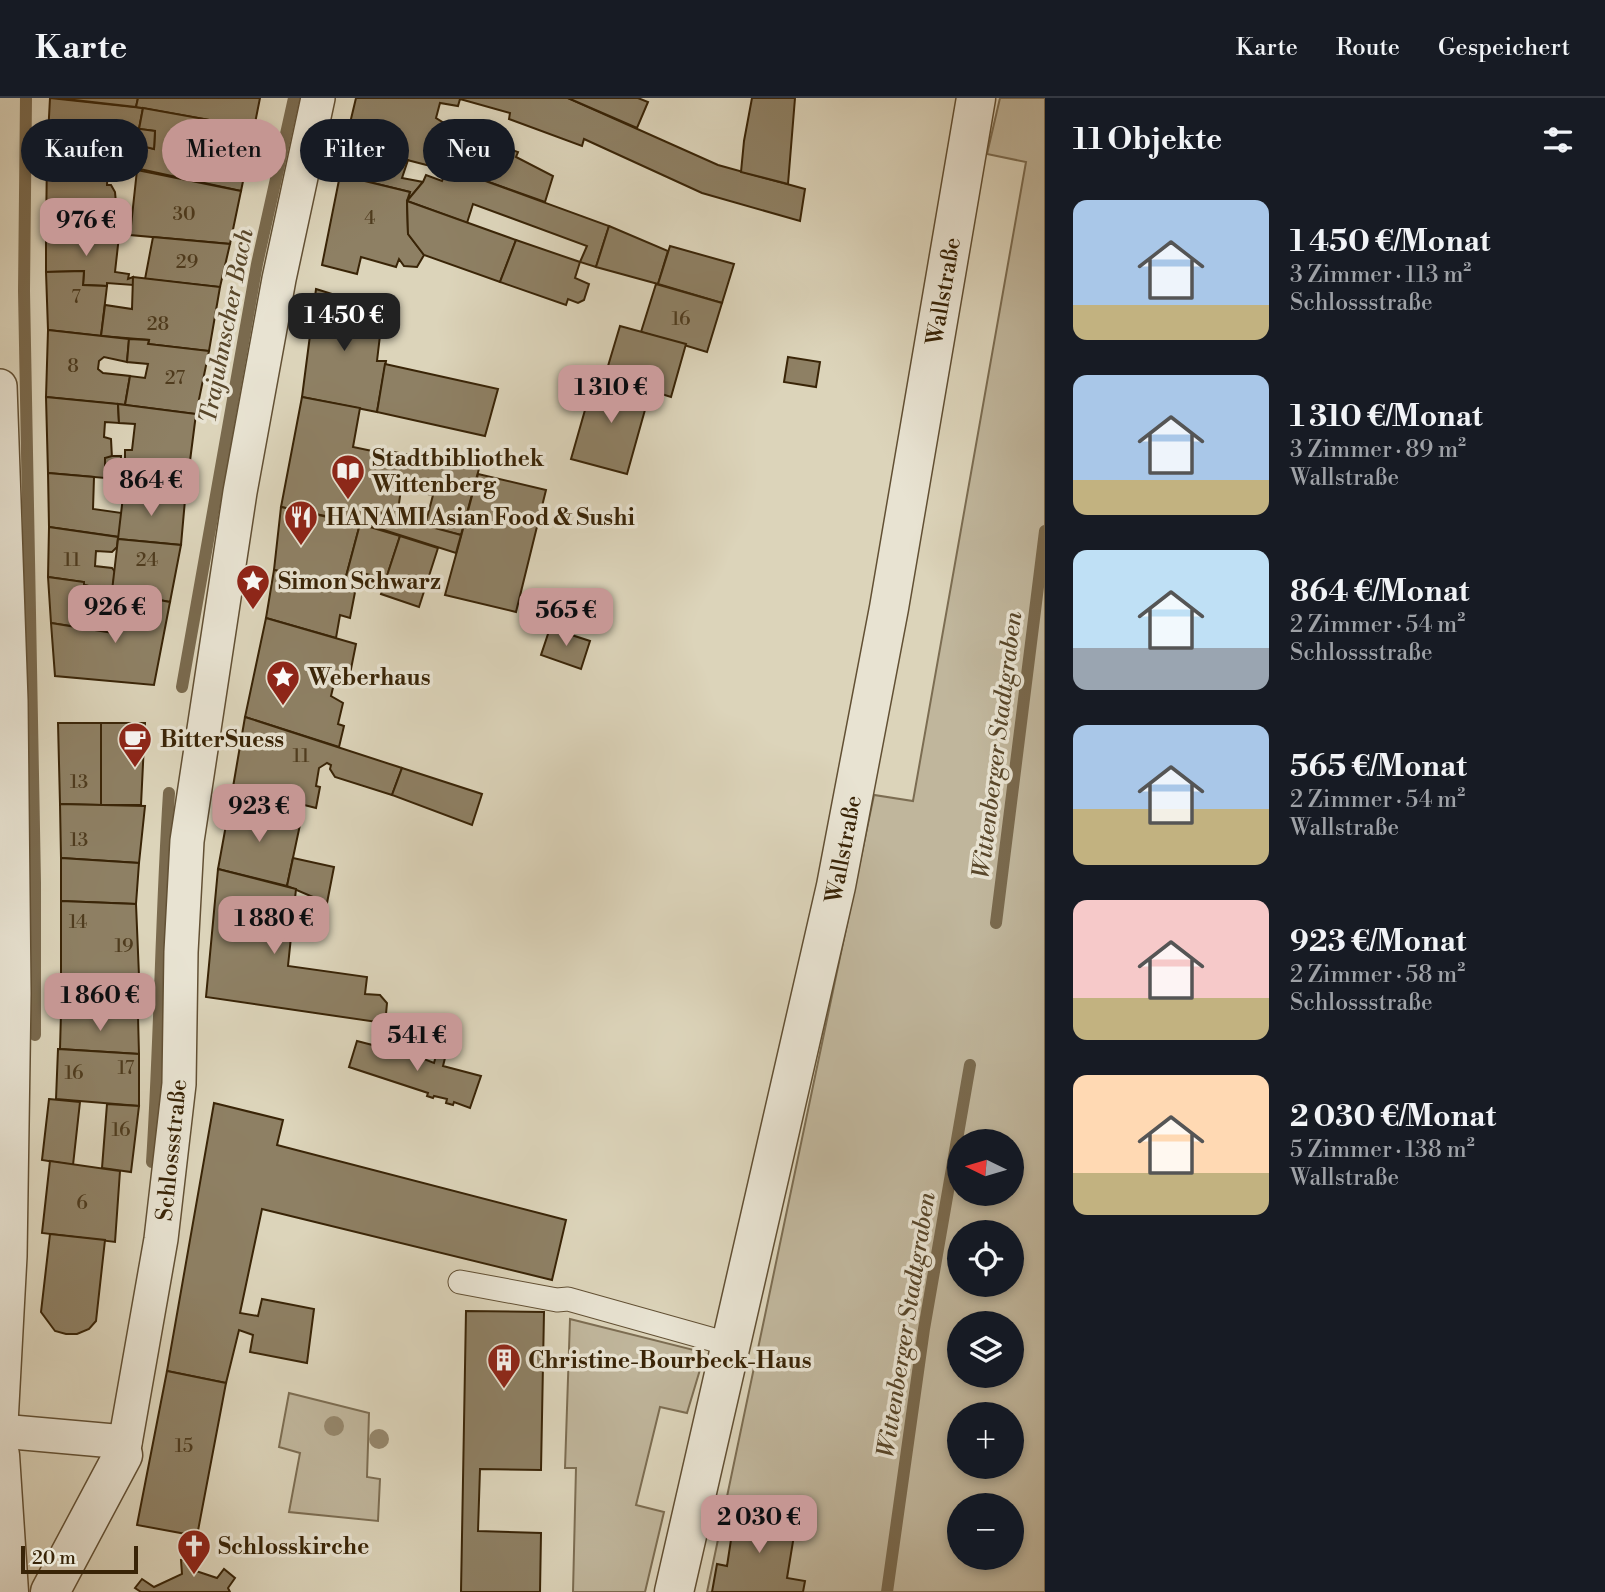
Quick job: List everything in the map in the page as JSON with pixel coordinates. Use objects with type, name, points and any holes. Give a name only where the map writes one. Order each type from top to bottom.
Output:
[{"type":"street","name":"Schlossstraße","points":[[124,1448],[161,1239],[177,1110],[187,841],[240,492],[274,306],[318,98]]},
{"type":"street","name":"Wallstraße","points":[[674,1592],[839,873],[889,608],[976,98]]},
{"type":"street","points":[[0,386],[11,701],[14,898],[13,1163],[0,1443],[9,1592]]},
{"type":"street","points":[[0,1443],[124,1448],[50,1592]]},
{"type":"lane","points":[[460,1282],[557,1300],[568,1299],[732,1345]]},
{"type":"shaded area","points":[[1000,98],[1045,98],[1045,1592],[707,1592],[874,795],[913,801],[1026,162],[987,154]]},
{"type":"shaded area","points":[[570,1319],[694,1350],[702,1363],[687,1413],[660,1407],[636,1505],[664,1512],[645,1592],[573,1592],[576,1468],[565,1468]]},
{"type":"shaded area","points":[[289,1393],[369,1413],[367,1477],[380,1479],[378,1521],[289,1512],[300,1453],[279,1447]]},
{"type":"building","points":[[50,98],[143,108],[141,119],[49,119]]},
{"type":"building","points":[[57,98],[138,98],[136,107]]},
{"type":"building","points":[[138,98],[260,98],[256,119],[203,119],[136,107]]},
{"type":"building","points":[[356,98],[568,98],[718,165],[805,189],[800,221],[702,193],[584,139],[582,146],[509,119],[510,113],[460,99],[458,106],[440,103],[438,119],[423,119],[423,164],[409,160],[409,119],[351,119]]},
{"type":"building","points":[[568,98],[638,98],[648,102],[637,128]]},
{"type":"building","points":[[752,98],[795,98],[788,184],[741,172]]},
{"type":"building","points":[[143,108],[204,119],[162,119],[162,174],[148,171],[148,147],[154,149],[155,131],[148,130],[148,119],[141,119]]},
{"type":"building","points":[[148,130],[155,131],[154,149],[148,148]]},
{"type":"building","points":[[515,151],[518,152],[516,157],[553,176],[545,202],[489,182],[515,182]]},
{"type":"building","points":[[148,172],[162,175],[162,182],[196,182],[241,191],[230,244],[130,235],[136,182],[148,182]]},
{"type":"building","points":[[409,179],[423,182],[407,201],[410,192],[369,182],[409,182]]},
{"type":"building","points":[[47,182],[107,182],[107,185],[111,185],[116,203],[122,205],[116,211],[116,238],[46,234]]},
{"type":"building","points":[[200,182],[243,182],[241,191]]},
{"type":"building","points":[[339,182],[369,182],[410,192],[407,201],[408,234],[424,255],[417,267],[404,266],[399,259],[396,267],[361,257],[357,274],[322,265]]},
{"type":"building","points":[[423,182],[488,182],[609,226],[596,267],[580,262],[587,246],[473,204],[467,223],[407,201]]},
{"type":"building","points":[[407,201],[516,240],[500,282],[424,255],[408,234]]},
{"type":"building","points":[[609,226],[668,251],[658,284],[596,267]]},
{"type":"building","points":[[46,234],[119,236],[115,272],[129,274],[128,279],[133,277],[133,285],[83,285],[84,271],[46,272]]},
{"type":"building","points":[[153,237],[230,244],[220,287],[145,279]]},
{"type":"building","points":[[516,240],[580,262],[575,278],[589,284],[584,300],[578,303],[568,299],[566,305],[500,282]]},
{"type":"building","points":[[670,246],[734,264],[722,303],[658,284]]},
{"type":"building","points":[[84,271],[83,285],[107,286],[101,336],[48,330],[46,272]]},
{"type":"building","points":[[133,277],[220,287],[209,351],[148,344],[149,340],[101,336],[105,305],[132,309]]},
{"type":"building","points":[[656,284],[722,303],[707,352],[641,332]]},
{"type":"building","points":[[316,289],[383,310],[377,361],[386,361],[377,412],[302,397]]},
{"type":"building","points":[[620,326],[686,344],[671,397],[605,376]]},
{"type":"building","points":[[48,330],[129,339],[127,362],[104,357],[99,361],[98,369],[103,373],[130,376],[125,405],[46,397]]},
{"type":"building","points":[[129,339],[149,340],[148,344],[209,351],[196,414],[125,405],[130,376],[145,378],[148,364],[127,362]]},
{"type":"building","points":[[788,357],[820,362],[816,387],[784,382]]},
{"type":"building","points":[[385,364],[498,389],[485,436],[377,412]]},
{"type":"building","points":[[595,375],[650,392],[627,474],[571,459]]},
{"type":"building","points":[[46,397],[118,404],[119,423],[105,422],[104,437],[111,439],[112,458],[105,458],[105,478],[48,473]]},
{"type":"building","points":[[302,397],[360,408],[353,447],[441,461],[443,454],[480,465],[461,535],[425,526],[433,495],[401,489],[397,518],[368,510],[365,524],[281,507]]},
{"type":"building","points":[[118,404],[196,414],[185,500],[130,489],[132,460],[125,460],[125,450],[132,450],[135,424],[119,423]]},
{"type":"building","points":[[121,456],[120,480],[105,478],[105,458]]},
{"type":"building","points":[[48,473],[94,477],[93,509],[122,513],[120,537],[49,527]]},
{"type":"building","points":[[478,474],[546,490],[516,612],[445,595]]},
{"type":"building","points":[[124,488],[185,500],[181,545],[118,539]]},
{"type":"building","points":[[281,507],[360,524],[344,584],[274,570]]},
{"type":"building","points":[[368,510],[461,535],[456,553],[365,524]]},
{"type":"building","points":[[360,524],[400,536],[386,579],[362,573],[359,588],[344,584]]},
{"type":"building","points":[[49,527],[118,537],[117,547],[112,552],[96,551],[95,566],[112,568],[115,572],[112,591],[84,585],[84,582],[48,577]]},
{"type":"building","points":[[400,536],[438,548],[419,607],[381,594]]},
{"type":"building","points":[[118,539],[181,545],[170,602],[112,591]]},
{"type":"building","points":[[274,570],[356,587],[350,618],[340,615],[336,638],[266,618]]},
{"type":"building","points":[[48,577],[84,582],[84,585],[122,593],[114,633],[51,623]]},
{"type":"building","points":[[122,593],[170,602],[154,685],[55,676],[51,623],[114,633]]},
{"type":"building","points":[[266,618],[356,644],[349,679],[336,675],[331,696],[343,703],[338,724],[344,726],[339,747],[245,717]]},
{"type":"building","points":[[550,628],[590,641],[581,669],[541,655]]},
{"type":"building","points":[[245,717],[402,768],[392,795],[335,777],[330,769],[331,765],[327,763],[319,768],[316,786],[320,787],[316,808],[233,787]]},
{"type":"building","points":[[58,723],[101,723],[101,805],[60,804]]},
{"type":"building","points":[[101,723],[145,723],[141,805],[101,805]]},
{"type":"building","points":[[402,768],[482,794],[472,825],[392,795]]},
{"type":"building","points":[[230,803],[301,820],[287,886],[218,869]]},
{"type":"building","points":[[60,804],[145,806],[139,863],[61,858]]},
{"type":"building","points":[[61,858],[139,863],[136,904],[61,901]]},
{"type":"building","points":[[293,858],[334,867],[327,903],[287,886]]},
{"type":"building","points":[[218,869],[296,889],[288,966],[367,977],[365,994],[380,995],[387,1003],[386,1014],[377,1022],[206,997]]},
{"type":"building","points":[[61,901],[136,904],[139,976],[61,974]]},
{"type":"building","points":[[61,974],[139,976],[138,1016],[61,1013]]},
{"type":"building","points":[[61,1013],[138,1016],[139,1054],[60,1049]]},
{"type":"building","points":[[357,1041],[392,1050],[393,1047],[434,1063],[437,1052],[446,1054],[443,1066],[481,1076],[470,1108],[454,1102],[453,1105],[446,1103],[447,1099],[433,1098],[427,1096],[428,1093],[349,1067]]},
{"type":"building","points":[[58,1049],[139,1054],[139,1106],[56,1099]]},
{"type":"building","points":[[49,1099],[80,1102],[73,1165],[42,1160]]},
{"type":"building","points":[[214,1103],[283,1120],[277,1145],[566,1220],[552,1280],[262,1209],[240,1313],[258,1316],[262,1299],[314,1309],[307,1363],[250,1352],[253,1335],[239,1330],[226,1383],[167,1371]]},
{"type":"building","points":[[107,1104],[139,1106],[131,1172],[102,1168]]},
{"type":"building","points":[[50,1161],[120,1171],[115,1242],[42,1233]]},
{"type":"building","points":[[50,1234],[105,1240],[96,1321],[89,1329],[77,1334],[55,1331],[41,1312]]},
{"type":"building","name":"Christine-Bourbeck-Haus","points":[[466,1311],[544,1312],[541,1470],[480,1469],[478,1531],[541,1533],[540,1592],[461,1592]]},
{"type":"building","points":[[167,1371],[226,1383],[197,1536],[137,1525]]},
{"type":"building","points":[[736,1507],[797,1517],[787,1578],[805,1581],[803,1592],[712,1592],[717,1564],[727,1566]]},
{"type":"building","name":"Schlosskirche","points":[[192,1559],[193,1570],[217,1578],[224,1569],[235,1578],[228,1588],[230,1592],[141,1592],[135,1588],[142,1579],[154,1587],[182,1574],[181,1560]]},
{"type":"waterway","points":[[26,98],[24,291],[35,882],[35,1035]]},
{"type":"waterway","name":"Trajuhnscher Bach","points":[[182,687],[257,264],[294,98]]},
{"type":"waterway","name":"Wittenberger Stadtgraben","points":[[996,923],[1045,531]]},
{"type":"waterway","name":"Trajuhnscher Bach","points":[[152,1162],[169,793]]},
{"type":"waterway","name":"Wittenberger Stadtgraben","points":[[887,1592],[924,1329],[970,1065]]},
{"type":"place","name":"Stadtbibliothek Wittenberg","points":[[348,501]]},
{"type":"place","name":"HANAMI Asian Food & Sushi","points":[[301,547]]},
{"type":"place","name":"Simon Schwarz","points":[[253,611]]},
{"type":"place","name":"Weberhaus","points":[[283,707]]},
{"type":"place","name":"BitterSuess","points":[[135,769]]},
{"type":"place","name":"Christine-Bourbeck-Haus","points":[[504,1390]]},
{"type":"place","name":"Schlosskirche","points":[[194,1576]]}]
